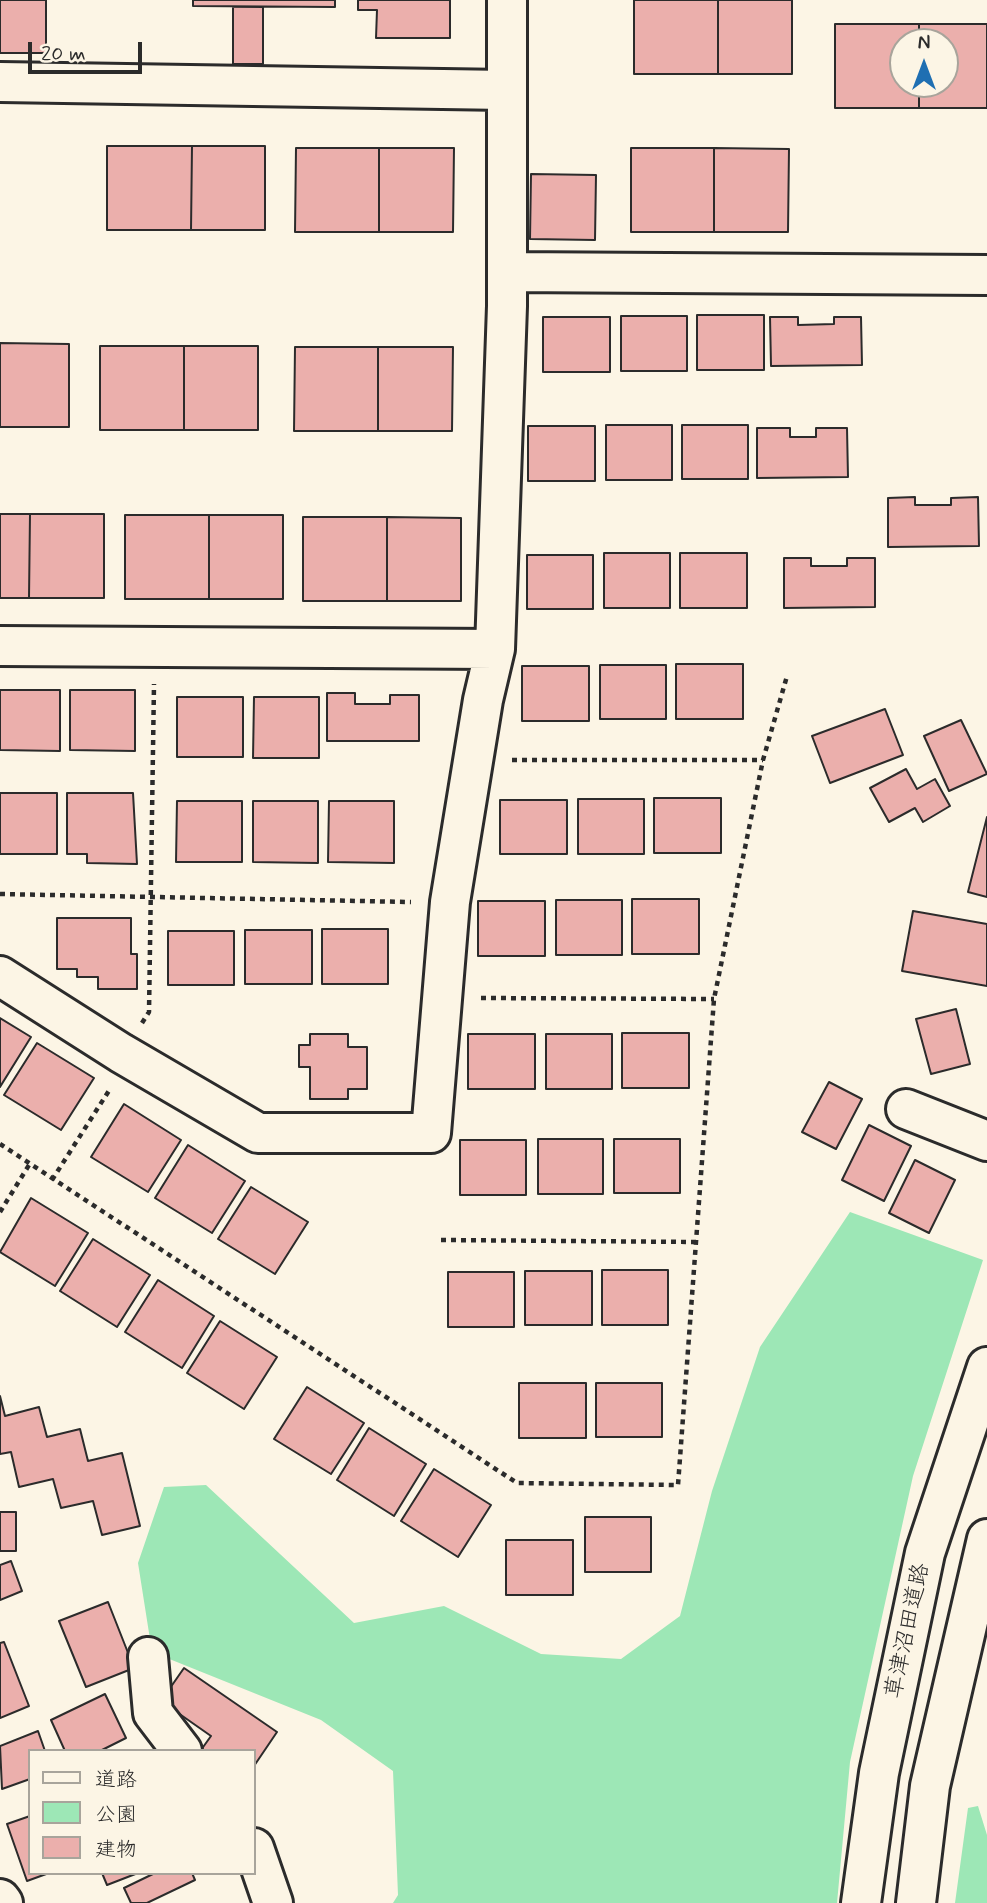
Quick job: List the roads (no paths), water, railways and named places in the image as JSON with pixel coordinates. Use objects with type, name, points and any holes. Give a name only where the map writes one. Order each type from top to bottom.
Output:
[{"type":"street","points":[[0,976],[126,1056],[258,1133],[431,1133],[450,902],[495,649],[507,272],[508,0]]},
{"type":"street","points":[[0,82],[506,90]]},
{"type":"street","points":[[507,272],[987,275]]},
{"type":"street","points":[[0,646],[495,649]]},
{"type":"street","points":[[906,1109],[987,1141]]},
{"type":"street","name":"草津沼田道路","points":[[861,1903],[879,1773],[925,1553],[987,1367]]},
{"type":"street","points":[[916,1903],[930,1786],[987,1539]]},
{"type":"street","points":[[148,1657],[153,1713],[181,1749]]},
{"type":"street","points":[[256,1854],[273,1903]]}]
